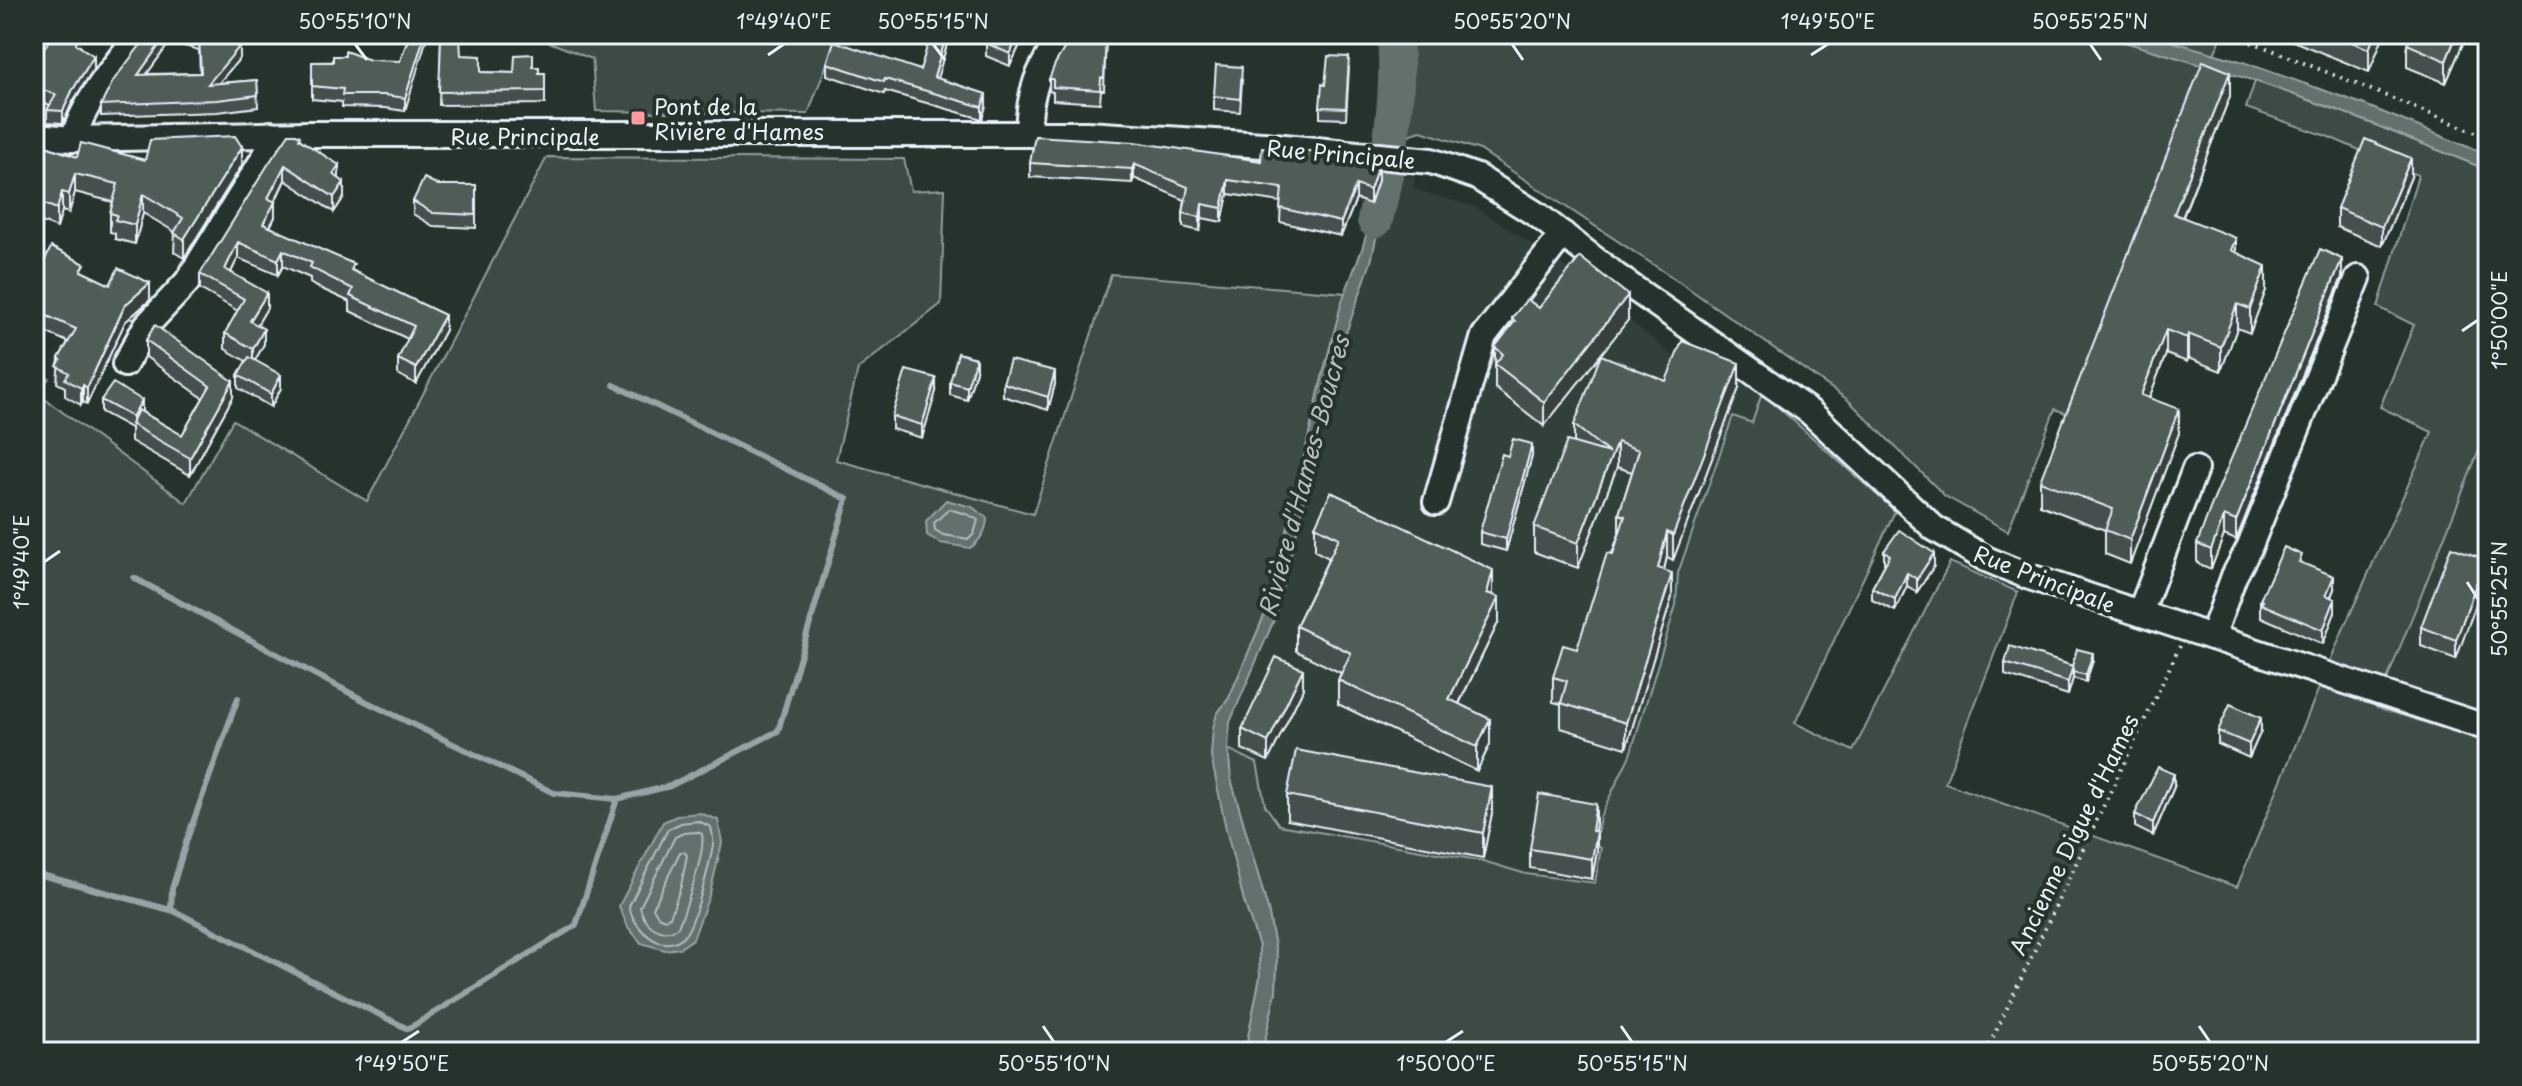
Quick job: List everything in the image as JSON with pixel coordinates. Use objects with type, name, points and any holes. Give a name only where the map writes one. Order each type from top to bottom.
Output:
[{"type":"street","points":[[73,139],[78,122],[91,99],[139,34]]},
{"type":"street","points":[[1028,134],[1033,88],[1063,34]]},
{"type":"street","points":[[125,364],[146,326],[187,282],[267,153],[271,134]]},
{"type":"street","name":"Rue Principale","points":[[34,136],[73,139],[271,134],[1087,134],[1370,154],[1448,166],[1477,177],[1522,204],[1810,412],[1912,510],[1950,539],[2003,567],[2488,728]]},
{"type":"street","points":[[1436,502],[1484,336],[1563,234]]},
{"type":"street","points":[[2212,637],[2234,576],[2249,548],[2358,278]]},
{"type":"street","points":[[2140,613],[2195,469]]},
{"type":"path","points":[[2220,34],[2257,44],[2488,137]]},
{"type":"path","name":"Ancienne Digue d'Hames","points":[[1986,1052],[2188,629]]},
{"type":"shaded area","points":[[529,34],[838,34],[808,114],[596,111],[592,59]]},
{"type":"shaded area","points":[[1408,34],[2098,34],[2207,65],[2068,414],[2055,409],[2008,531],[1945,496],[1848,400],[1678,281],[1480,150],[1421,131],[1405,136]]},
{"type":"shaded area","points":[[2146,34],[2223,34],[2214,54]]},
{"type":"shaded area","points":[[2255,81],[2343,112],[2488,170],[2488,428],[2376,707],[2488,742],[2488,1052],[1262,1052],[1276,991],[1277,957],[1268,910],[1231,779],[1228,749],[1257,763],[1265,805],[1279,825],[1483,861],[1526,874],[1595,883],[1601,848],[1595,846],[1600,817],[1630,755],[1676,605],[1678,573],[1733,416],[1752,423],[1762,393],[1895,511],[1795,723],[1853,751],[1950,562],[2018,592],[1945,783],[2237,887],[2342,632],[2432,432],[2380,407],[2414,325],[2378,307],[2418,175],[2329,137],[2246,108]]},
{"type":"shaded area","points":[[547,157],[904,159],[911,191],[945,189],[941,304],[858,369],[836,460],[1033,514],[1111,274],[1345,293],[1271,600],[1229,698],[1217,714],[1211,756],[1244,901],[1259,946],[1260,977],[1245,1052],[34,1052],[34,372],[49,378],[38,394],[186,503],[233,420],[367,501]]},
{"type":"shaded area","points":[[1390,174],[1415,177],[1413,189],[1475,207],[1559,262],[1680,362],[1762,393],[1752,424],[1733,417],[1678,573],[1676,605],[1630,755],[1600,817],[1595,846],[1601,847],[1595,883],[1526,874],[1483,861],[1278,825],[1265,805],[1257,763],[1228,749],[1230,722],[1274,620],[1339,353],[1371,262]]},
{"type":"shaded area","points":[[2488,428],[2488,742],[2375,707]]},
{"type":"water","points":[[1384,34],[1408,34],[1405,136],[1385,131]]},
{"type":"water","points":[[2098,34],[2146,34],[2240,61],[2360,103],[2488,155],[2488,170],[2343,112],[2255,81]]},
{"type":"water","points":[[1380,170],[1390,174],[1371,262],[1339,353],[1274,620],[1230,722],[1228,749],[1231,779],[1268,910],[1277,957],[1276,991],[1262,1052],[1245,1052],[1260,977],[1259,946],[1226,829],[1211,756],[1213,728],[1271,600],[1324,370],[1342,301],[1376,202]]},
{"type":"water","points":[[946,500],[972,507],[987,518],[982,535],[970,548],[940,543],[927,535],[926,521]]},
{"type":"water","points":[[700,813],[718,820],[722,843],[710,893],[693,939],[680,948],[665,950],[641,943],[628,927],[619,906],[663,822],[679,815]]},
{"type":"building","points":[[53,34],[80,34],[76,44],[94,56],[63,111],[47,110],[56,95],[34,86],[34,60]]},
{"type":"building","points":[[149,34],[167,34],[138,75],[201,73],[199,39],[183,34],[241,34],[234,42],[240,46],[208,84],[257,80],[258,95],[101,105],[113,81]]},
{"type":"building","points":[[410,34],[425,34],[405,98],[342,95],[343,89],[312,86],[312,62],[333,62],[333,56],[345,56],[345,51],[370,60],[400,61]]},
{"type":"building","points":[[931,34],[946,36],[934,77],[986,94],[982,107],[885,79],[884,82],[827,63],[834,41],[920,70]]},
{"type":"building","points":[[990,34],[1019,34],[1010,54],[986,43]]},
{"type":"building","points":[[1073,34],[1106,34],[1104,78],[1101,78],[1100,90],[1053,87],[1053,79],[1049,79]]},
{"type":"building","points":[[2332,34],[2375,34],[2369,49]]},
{"type":"building","points":[[2411,34],[2457,34],[2446,61],[2407,44]]},
{"type":"building","points":[[441,39],[460,39],[461,55],[481,56],[481,72],[514,73],[515,55],[533,54],[533,67],[539,67],[539,73],[545,73],[545,91],[439,92]]},
{"type":"building","points":[[1328,56],[1349,57],[1346,108],[1320,107]]},
{"type":"building","points":[[2203,61],[2230,72],[2174,214],[2236,238],[2231,250],[2266,266],[2250,309],[2237,304],[2221,347],[2188,334],[2187,338],[2166,330],[2141,395],[2179,409],[2130,540],[2105,530],[2113,509],[2040,481]]},
{"type":"building","points":[[1216,65],[1242,67],[1240,99],[1214,96]]},
{"type":"building","points":[[289,134],[300,136],[299,139],[339,165],[333,174],[344,182],[334,197],[285,165],[268,198],[275,202],[263,224],[354,264],[351,270],[445,315],[416,368],[398,359],[414,326],[350,296],[353,289],[313,269],[310,267],[312,263],[283,250],[278,260],[238,242],[225,269],[267,293],[250,321],[264,329],[253,349],[225,333],[244,299],[200,274]]},
{"type":"building","points":[[235,136],[242,147],[184,239],[174,233],[183,218],[143,194],[135,225],[115,220],[117,215],[110,213],[118,184],[75,174],[69,194],[62,192],[57,209],[34,200],[34,142],[77,157],[81,143],[145,160],[150,140]]},
{"type":"building","points":[[1035,136],[1134,142],[1261,161],[1262,147],[1290,149],[1345,155],[1378,166],[1370,190],[1356,185],[1341,222],[1280,208],[1282,188],[1228,180],[1222,208],[1202,204],[1200,217],[1183,213],[1188,187],[1134,164],[1132,169],[1030,163]]},
{"type":"building","points":[[2365,139],[2411,158],[2382,227],[2337,208]]},
{"type":"building","points":[[424,178],[438,185],[476,185],[476,215],[433,213],[413,201]]},
{"type":"building","points":[[51,247],[85,264],[81,271],[110,285],[118,268],[150,283],[125,305],[87,388],[65,379],[69,373],[57,366],[76,329],[34,310],[34,283]]},
{"type":"building","points":[[2320,249],[2342,259],[2236,521],[2224,516],[2211,550],[2197,544]]},
{"type":"building","points":[[1580,257],[1628,295],[1544,402],[1495,364],[1503,354],[1495,347],[1527,299],[1539,308]]},
{"type":"building","points":[[155,325],[233,381],[190,458],[131,424],[138,410],[182,435],[210,386],[146,340]]},
{"type":"building","points":[[1682,341],[1739,363],[1673,535],[1667,532],[1658,568],[1672,573],[1626,723],[1561,703],[1567,681],[1553,677],[1563,645],[1577,649],[1607,553],[1613,554],[1625,516],[1619,514],[1639,450],[1617,442],[1578,543],[1534,527],[1567,441],[1609,453],[1574,425],[1601,355],[1666,381]]},
{"type":"building","points":[[958,353],[976,358],[967,387],[950,382]]},
{"type":"building","points":[[249,357],[281,375],[271,394],[238,375]]},
{"type":"building","points":[[1010,360],[1055,371],[1048,397],[1003,383]]},
{"type":"building","points":[[906,370],[936,378],[922,425],[892,416]]},
{"type":"building","points":[[113,383],[142,400],[132,417],[101,400]]},
{"type":"building","points":[[1513,439],[1532,444],[1506,539],[1480,532],[1502,454],[1508,456]]},
{"type":"building","points":[[1331,492],[1493,570],[1487,593],[1499,597],[1449,699],[1490,719],[1477,747],[1338,680],[1351,653],[1296,626],[1339,538],[1315,526]]},
{"type":"building","points":[[1899,530],[1934,553],[1917,579],[1907,573],[1895,599],[1872,588],[1890,555],[1884,551]]},
{"type":"building","points":[[2284,547],[2302,555],[2299,562],[2334,576],[2326,595],[2335,599],[2323,630],[2261,604],[2263,601],[2260,600]]},
{"type":"building","points":[[2451,547],[2485,559],[2456,640],[2421,627]]},
{"type":"building","points":[[2010,646],[2073,666],[2068,682],[2005,663]]},
{"type":"building","points":[[2077,649],[2093,653],[2086,675],[2073,672]]},
{"type":"building","points":[[1276,657],[1303,669],[1268,742],[1242,729]]},
{"type":"building","points":[[2230,704],[2261,718],[2249,744],[2218,731]]},
{"type":"building","points":[[1296,750],[1492,787],[1483,833],[1287,795]]},
{"type":"building","points":[[2158,767],[2174,774],[2153,823],[2135,814]]},
{"type":"building","points":[[1539,794],[1596,804],[1592,831],[1597,832],[1592,859],[1530,849]]},
{"type":"waterway","name":"Rivière d'Hames-Boucres","points":[[1375,220],[1392,127],[1396,81],[1395,34]]},
{"type":"waterway","points":[[34,873],[174,911],[408,1029],[576,925],[617,799],[670,786],[778,731],[847,499],[614,385]]},
{"type":"waterway","points":[[134,578],[367,702],[554,793],[617,799]]},
{"type":"waterway","points":[[171,910],[172,889],[187,839],[238,698]]},
{"type":"place","name":"Pont de la Rivière d'Hames","points":[[638,118]]}]
